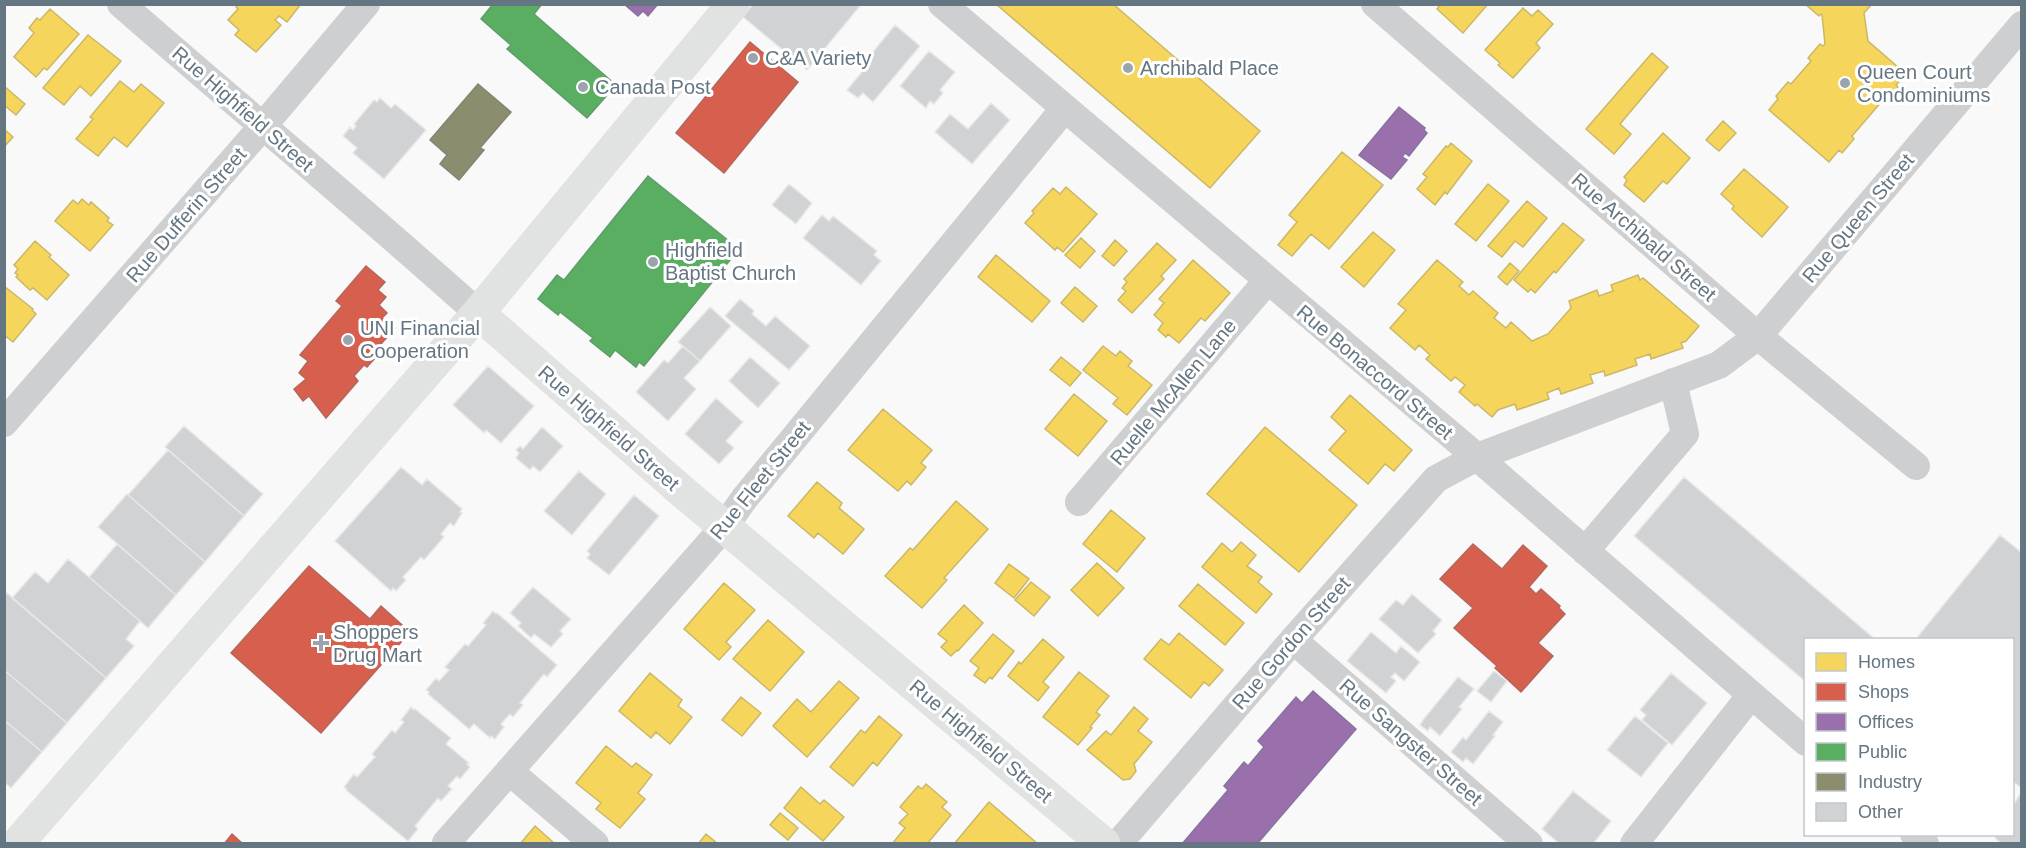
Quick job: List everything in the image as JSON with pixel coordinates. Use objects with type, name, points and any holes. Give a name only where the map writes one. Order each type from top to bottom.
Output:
[{"type":"main road","points":[[15,840],[478,313],[733,4]]},
{"type":"main road","name":"Rue Highfield Street","points":[[478,313],[684,493],[1104,843]]},
{"type":"street","name":"Rue Highfield Street","points":[[121,4],[262,128],[363,211],[478,313]]},
{"type":"street","name":"Rue Dufferin Street","points":[[4,423],[262,128],[366,4]]},
{"type":"street","name":"Rue Bonaccord Street","points":[[942,4],[1477,458],[1804,740]]},
{"type":"street","name":"Rue Archibald Street","points":[[1386,8],[1758,336],[1917,466]]},
{"type":"street","name":"Rue Queen Street","points":[[1477,458],[1719,365],[1758,336],[2022,25]]},
{"type":"street","name":"Rue Fleet Street","points":[[446,843],[725,526],[744,499],[1064,109]]},
{"type":"street","name":"Ruelle McAllen Lane","points":[[1080,502],[1267,281]]},
{"type":"street","points":[[1585,551],[1685,434],[1673,382]]},
{"type":"street","name":"Rue Gordon Street","points":[[1118,843],[1436,478],[1477,458]]},
{"type":"street","name":"Rue Sangster Street","points":[[1293,640],[1529,843]]},
{"type":"street","points":[[1634,843],[1751,695]]},
{"type":"street","points":[[509,771],[595,843]]},
{"type":"building: Homes","points":[[238,4],[301,4],[287,22],[279,16],[275,20],[281,25],[256,52],[235,35],[239,30],[228,20],[238,9],[236,7]]},
{"type":"building: Homes","name":"Archibald Place","points":[[996,4],[1113,4],[1260,131],[1210,188]]},
{"type":"building: Homes","points":[[1441,4],[1488,4],[1463,33],[1437,9]]},
{"type":"building: Homes","name":"Queen Court Condominiums","points":[[1805,4],[1872,4],[1864,13],[1868,41],[1906,74],[1886,102],[1883,100],[1852,136],[1854,139],[1842,153],[1839,150],[1829,162],[1769,110],[1778,99],[1776,96],[1788,82],[1791,84],[1811,61],[1808,58],[1820,44],[1823,46],[1825,44],[1822,15],[1819,16]]},
{"type":"building: Homes","points":[[1523,8],[1532,16],[1538,10],[1553,24],[1536,43],[1540,48],[1513,78],[1485,50]]},
{"type":"building: Homes","points":[[50,9],[79,34],[47,70],[44,68],[36,77],[14,57],[34,33],[29,28],[37,18],[40,20]]},
{"type":"building: Homes","points":[[88,35],[121,61],[91,96],[80,86],[64,105],[43,88]]},
{"type":"building: Homes","points":[[1652,53],[1668,67],[1620,124],[1631,134],[1614,154],[1586,129]]},
{"type":"building: Homes","points":[[120,81],[134,92],[141,84],[164,103],[127,147],[114,137],[98,156],[76,139],[93,119],[90,117]]},
{"type":"building: Homes","points":[[4,86],[25,104],[16,115],[4,105]]},
{"type":"building: Homes","points":[[1723,121],[1736,133],[1719,151],[1706,140]]},
{"type":"building: Homes","points":[[4,129],[13,137],[4,147]]},
{"type":"building: Homes","points":[[1663,133],[1690,158],[1667,184],[1663,181],[1644,202],[1624,185],[1627,180],[1624,177]]},
{"type":"building: Homes","points":[[1451,143],[1472,161],[1447,194],[1445,192],[1435,205],[1417,189],[1427,177],[1423,174]]},
{"type":"building: Homes","points":[[1342,152],[1383,185],[1329,249],[1311,234],[1292,256],[1278,245],[1297,222],[1289,215]]},
{"type":"building: Homes","points":[[1744,169],[1788,207],[1762,237],[1732,209],[1734,206],[1721,194]]},
{"type":"building: Homes","points":[[1488,184],[1509,201],[1476,241],[1455,224]]},
{"type":"building: Homes","points":[[1066,187],[1097,214],[1063,252],[1057,247],[1055,250],[1025,223],[1034,213],[1032,211],[1053,188],[1060,194]]},
{"type":"building: Homes","points":[[82,199],[89,205],[91,202],[109,218],[107,221],[113,225],[90,251],[55,221],[73,200],[78,204]]},
{"type":"building: Homes","points":[[1527,201],[1547,218],[1523,247],[1515,241],[1502,257],[1488,246]]},
{"type":"building: Homes","points":[[1563,223],[1584,240],[1556,273],[1554,271],[1535,293],[1531,289],[1528,292],[1514,280]]},
{"type":"building: Homes","points":[[1373,232],[1395,250],[1364,287],[1341,267]]},
{"type":"building: Homes","points":[[1081,238],[1095,251],[1080,268],[1065,255]]},
{"type":"building: Homes","points":[[1115,240],[1127,251],[1114,266],[1102,256]]},
{"type":"building: Homes","points":[[35,241],[69,275],[47,300],[33,288],[30,290],[16,277],[18,275],[15,273],[18,269],[14,265]]},
{"type":"building: Homes","points":[[1157,243],[1176,260],[1161,276],[1164,279],[1132,313],[1118,300],[1126,291],[1122,288],[1127,282],[1124,279]]},
{"type":"building: Homes","points":[[996,255],[1050,301],[1032,322],[978,277]]},
{"type":"building: Homes","points":[[1193,260],[1230,293],[1205,321],[1201,318],[1179,343],[1168,334],[1166,337],[1158,330],[1163,323],[1154,315],[1164,303],[1159,299]]},
{"type":"building: Homes","points":[[1437,260],[1463,282],[1459,286],[1469,295],[1473,291],[1498,313],[1494,318],[1506,328],[1511,322],[1532,341],[1548,334],[1571,308],[1569,301],[1597,290],[1599,296],[1613,291],[1611,285],[1638,275],[1640,280],[1643,278],[1699,326],[1686,341],[1681,343],[1683,348],[1651,359],[1650,354],[1635,359],[1637,365],[1605,376],[1604,371],[1590,375],[1593,383],[1561,394],[1559,388],[1547,393],[1549,399],[1517,410],[1515,404],[1498,410],[1492,417],[1459,392],[1465,385],[1455,377],[1451,381],[1426,359],[1430,355],[1419,345],[1415,350],[1390,328],[1406,310],[1398,304]]},
{"type":"building: Homes","points":[[1510,263],[1519,271],[1507,285],[1498,277]]},
{"type":"building: Homes","points":[[4,286],[36,314],[13,342],[4,335]]},
{"type":"building: Homes","points":[[1075,287],[1097,306],[1083,322],[1061,303]]},
{"type":"building: Homes","points":[[1103,346],[1116,356],[1120,351],[1132,361],[1128,366],[1152,385],[1127,415],[1113,404],[1118,398],[1083,370]]},
{"type":"building: Homes","points":[[1061,357],[1081,373],[1070,386],[1050,370]]},
{"type":"building: Homes","points":[[1074,394],[1107,421],[1078,456],[1045,429]]},
{"type":"building: Homes","points":[[1350,395],[1412,450],[1394,471],[1385,464],[1368,484],[1329,450],[1346,431],[1331,417]]},
{"type":"building: Homes","points":[[883,409],[932,450],[921,463],[926,467],[911,485],[907,481],[898,491],[848,450]]},
{"type":"building: Homes","points":[[1265,427],[1357,505],[1299,572],[1207,494]]},
{"type":"building: Homes","points":[[817,482],[842,503],[839,508],[864,529],[843,554],[818,533],[814,538],[788,516]]},
{"type":"building: Homes","points":[[956,501],[988,529],[944,578],[947,580],[922,608],[885,576],[910,548],[913,550]]},
{"type":"building: Homes","points":[[1111,510],[1145,538],[1117,572],[1083,544]]},
{"type":"building: Homes","points":[[1241,542],[1256,555],[1247,566],[1262,577],[1258,582],[1272,594],[1256,613],[1202,567],[1222,543],[1232,552]]},
{"type":"building: Homes","points":[[1097,563],[1124,588],[1098,616],[1071,590]]},
{"type":"building: Homes","points":[[1009,564],[1029,579],[1014,598],[995,583]]},
{"type":"building: Homes","points":[[1031,582],[1050,597],[1034,616],[1015,600]]},
{"type":"building: Homes","points":[[724,583],[755,610],[726,642],[731,647],[719,660],[684,629]]},
{"type":"building: Homes","points":[[1198,584],[1244,623],[1225,645],[1179,606]]},
{"type":"building: Homes","points":[[964,605],[983,623],[951,656],[941,647],[947,641],[938,634]]},
{"type":"building: Homes","points":[[768,620],[804,652],[770,691],[733,659]]},
{"type":"building: Homes","points":[[1179,633],[1223,670],[1209,686],[1204,682],[1191,698],[1144,659],[1161,639],[1169,645]]},
{"type":"building: Homes","points":[[993,634],[1014,651],[992,679],[990,677],[985,683],[974,675],[979,668],[970,661]]},
{"type":"building: Homes","points":[[1043,639],[1064,657],[1043,682],[1049,687],[1038,701],[1008,676]]},
{"type":"building: Homes","points":[[1079,672],[1109,696],[1096,712],[1100,715],[1090,727],[1092,728],[1078,745],[1043,717]]},
{"type":"building: Homes","points":[[650,673],[682,700],[678,706],[692,717],[670,744],[656,732],[651,738],[619,711]]},
{"type":"building: Homes","points":[[839,681],[859,698],[807,757],[773,726],[797,699],[811,712]]},
{"type":"building: Homes","points":[[741,697],[761,713],[742,736],[722,720]]},
{"type":"building: Homes","points":[[1134,707],[1148,719],[1138,731],[1152,742],[1134,764],[1136,771],[1130,779],[1123,780],[1087,750],[1106,731],[1111,735]]},
{"type":"building: Homes","points":[[879,716],[902,735],[877,766],[873,762],[853,786],[830,767],[861,730],[865,733]]},
{"type":"building: Homes","points":[[606,746],[632,767],[636,763],[652,775],[638,793],[645,799],[620,828],[596,809],[601,803],[576,783]]},
{"type":"building: Homes","points":[[926,784],[947,802],[942,807],[951,815],[927,844],[892,844],[905,828],[899,823],[908,814],[900,807],[918,786],[922,789]]},
{"type":"building: Homes","points":[[801,787],[820,804],[824,800],[844,817],[823,841],[784,808]]},
{"type":"building: Homes","points":[[989,802],[1038,844],[954,844]]},
{"type":"building: Homes","points":[[780,813],[798,828],[788,840],[770,825]]},
{"type":"building: Homes","points":[[535,826],[555,844],[520,844]]},
{"type":"building: Homes","points":[[706,834],[718,844],[698,844]]},
{"type":"building: Shops","points":[[750,42],[798,82],[724,173],[676,133]]},
{"type":"building: Shops","name":"UNI Financial Cooperation","points":[[366,266],[385,282],[378,290],[386,297],[379,305],[387,313],[382,318],[395,328],[374,352],[377,356],[354,376],[358,381],[326,418],[309,396],[303,401],[294,389],[306,379],[299,373],[308,361],[300,355],[342,306],[336,301]]},
{"type":"building: Shops","points":[[1473,544],[1502,569],[1523,545],[1547,566],[1529,587],[1536,594],[1541,589],[1560,606],[1559,608],[1565,614],[1538,643],[1553,656],[1521,692],[1495,668],[1497,666],[1454,628],[1473,608],[1440,579]]},
{"type":"building: Shops","name":"Shoppers Drug Mart","points":[[309,566],[370,619],[381,606],[410,632],[321,733],[231,653]]},
{"type":"building: Shops","points":[[232,834],[243,844],[224,844]]},
{"type":"building: Offices","points":[[624,4],[658,4],[648,16],[643,11],[638,16]]},
{"type":"building: Offices","points":[[1399,107],[1425,128],[1427,133],[1409,156],[1405,153],[1402,157],[1407,160],[1391,179],[1359,155]]},
{"type":"building: Offices","points":[[1313,691],[1356,729],[1257,844],[1182,844],[1228,790],[1224,786],[1244,762],[1248,766],[1264,747],[1258,741],[1296,697],[1302,703]]},
{"type":"building: Public","points":[[493,4],[542,4],[534,14],[616,85],[587,118],[507,49],[511,45],[481,19]]},
{"type":"building: Public","name":"Highfield Baptist Church","points":[[648,176],[739,249],[644,366],[639,362],[636,367],[615,350],[610,357],[590,341],[593,338],[560,312],[558,315],[538,299],[557,275],[564,280]]},
{"type":"building: Industry","points":[[478,84],[511,112],[480,148],[484,150],[459,180],[440,164],[447,155],[430,140]]},
{"type":"building: Other","points":[[753,4],[859,4],[860,6],[807,70],[743,17]]},
{"type":"building: Other","points":[[895,25],[920,46],[873,102],[863,93],[858,98],[847,90],[866,67],[863,64]]},
{"type":"building: Other","points":[[929,51],[955,72],[940,90],[943,93],[934,104],[930,101],[926,108],[900,86]]},
{"type":"building: Other","points":[[380,98],[391,108],[395,104],[426,130],[384,179],[353,153],[357,148],[343,136],[350,127],[353,130],[356,126],[354,124],[374,100],[377,102]]},
{"type":"building: Other","points":[[991,103],[1010,120],[972,164],[935,132],[950,114],[968,129]]},
{"type":"building: Other","points":[[789,184],[812,203],[796,224],[772,205]]},
{"type":"building: Other","points":[[822,215],[829,221],[833,216],[877,251],[874,255],[881,261],[861,285],[803,238]]},
{"type":"building: Other","points":[[740,299],[766,326],[775,316],[810,346],[789,370],[725,316]]},
{"type":"building: Other","points":[[710,307],[731,326],[700,361],[678,342]]},
{"type":"building: Other","points":[[683,346],[700,361],[684,378],[696,389],[668,421],[636,392],[664,360],[668,363]]},
{"type":"building: Other","points":[[750,357],[780,383],[758,408],[729,381]]},
{"type":"building: Other","points":[[488,366],[534,406],[501,443],[486,430],[484,433],[453,405]]},
{"type":"building: Other","points":[[716,398],[743,422],[726,441],[734,448],[719,464],[685,434]]},
{"type":"building: Other","points":[[184,426],[263,494],[244,516],[165,447]]},
{"type":"building: Other","points":[[542,427],[563,446],[540,472],[533,466],[530,470],[516,458],[519,453],[516,450],[520,446],[523,449]]},
{"type":"building: Other","points":[[168,450],[244,516],[205,562],[128,495]]},
{"type":"building: Other","points":[[401,467],[422,485],[427,479],[462,509],[460,512],[462,513],[454,526],[450,523],[441,534],[444,537],[424,560],[421,557],[403,577],[406,580],[396,591],[393,588],[391,591],[335,541]]},
{"type":"building: Other","points":[[579,471],[606,494],[572,535],[544,511]]},
{"type":"building: Other","points":[[1684,477],[1874,638],[1804,638],[1804,680],[1634,536]]},
{"type":"building: Other","points":[[127,494],[205,562],[176,595],[98,527]]},
{"type":"building: Other","points":[[634,495],[659,516],[609,575],[587,558],[590,554],[587,551]]},
{"type":"building: Other","points":[[2000,535],[2022,553],[2022,788],[2014,782],[2014,638],[1917,638]]},
{"type":"building: Other","points":[[117,544],[176,595],[148,628],[89,577]]},
{"type":"building: Other","points":[[68,559],[140,621],[126,639],[134,646],[106,678],[12,598],[35,572],[48,583]]},
{"type":"building: Other","points":[[533,587],[571,619],[560,631],[563,634],[551,647],[534,634],[531,638],[518,626],[521,623],[510,613]]},
{"type":"building: Other","points":[[7,593],[106,678],[67,723],[4,670],[4,596]]},
{"type":"building: Other","points":[[1412,594],[1442,620],[1433,631],[1436,634],[1418,653],[1379,619],[1396,600],[1403,605]]},
{"type":"building: Other","points":[[493,611],[557,665],[547,677],[544,674],[520,703],[523,705],[513,717],[510,714],[501,724],[504,727],[495,739],[491,736],[490,738],[474,724],[469,729],[426,690],[436,678],[439,681],[449,670],[445,667],[486,625],[483,623]]},
{"type":"building: Other","points":[[1371,632],[1396,653],[1401,646],[1420,662],[1404,681],[1395,673],[1391,677],[1396,681],[1386,693],[1347,661]]},
{"type":"building: Other","points":[[4,670],[67,723],[42,752],[4,720]]},
{"type":"building: Other","points":[[1494,671],[1507,681],[1491,702],[1477,691]]},
{"type":"building: Other","points":[[1671,673],[1707,703],[1672,745],[1642,720],[1646,715],[1640,710]]},
{"type":"building: Other","points":[[1458,677],[1474,689],[1459,707],[1462,709],[1440,736],[1430,727],[1428,731],[1420,725]]},
{"type":"building: Other","points":[[411,707],[451,738],[446,744],[469,763],[467,764],[470,767],[460,779],[457,776],[448,786],[452,789],[441,801],[438,798],[415,826],[418,829],[408,841],[344,787],[354,774],[357,777],[375,757],[372,754],[392,730],[395,733],[404,722],[401,720]]},
{"type":"building: Other","points":[[1489,711],[1503,722],[1473,764],[1466,758],[1463,762],[1451,752],[1463,737],[1466,740]]},
{"type":"building: Other","points":[[1635,716],[1668,743],[1641,777],[1607,750]]},
{"type":"building: Other","points":[[4,720],[42,752],[11,788],[4,782]]},
{"type":"building: Other","points":[[1573,791],[1611,821],[1593,844],[1560,844],[1542,829]]},
{"type":"building: Other","points":[[2022,791],[2022,844],[2002,844],[1995,838],[1996,836],[2014,836],[2014,804]]},
{"type":"place","name":"C&A Variety","points":[[753,58]]},
{"type":"place","name":"Archibald Place","points":[[1128,68]]},
{"type":"place","name":"Queen Court Condominiums","points":[[1845,83]]},
{"type":"place","name":"Canada Post","points":[[583,87]]},
{"type":"place","name":"Highfield Baptist Church","points":[[653,262]]},
{"type":"place","name":"UNI Financial Cooperation","points":[[348,340]]},
{"type":"place","name":"Shoppers Drug Mart","points":[[321,643]]}]
